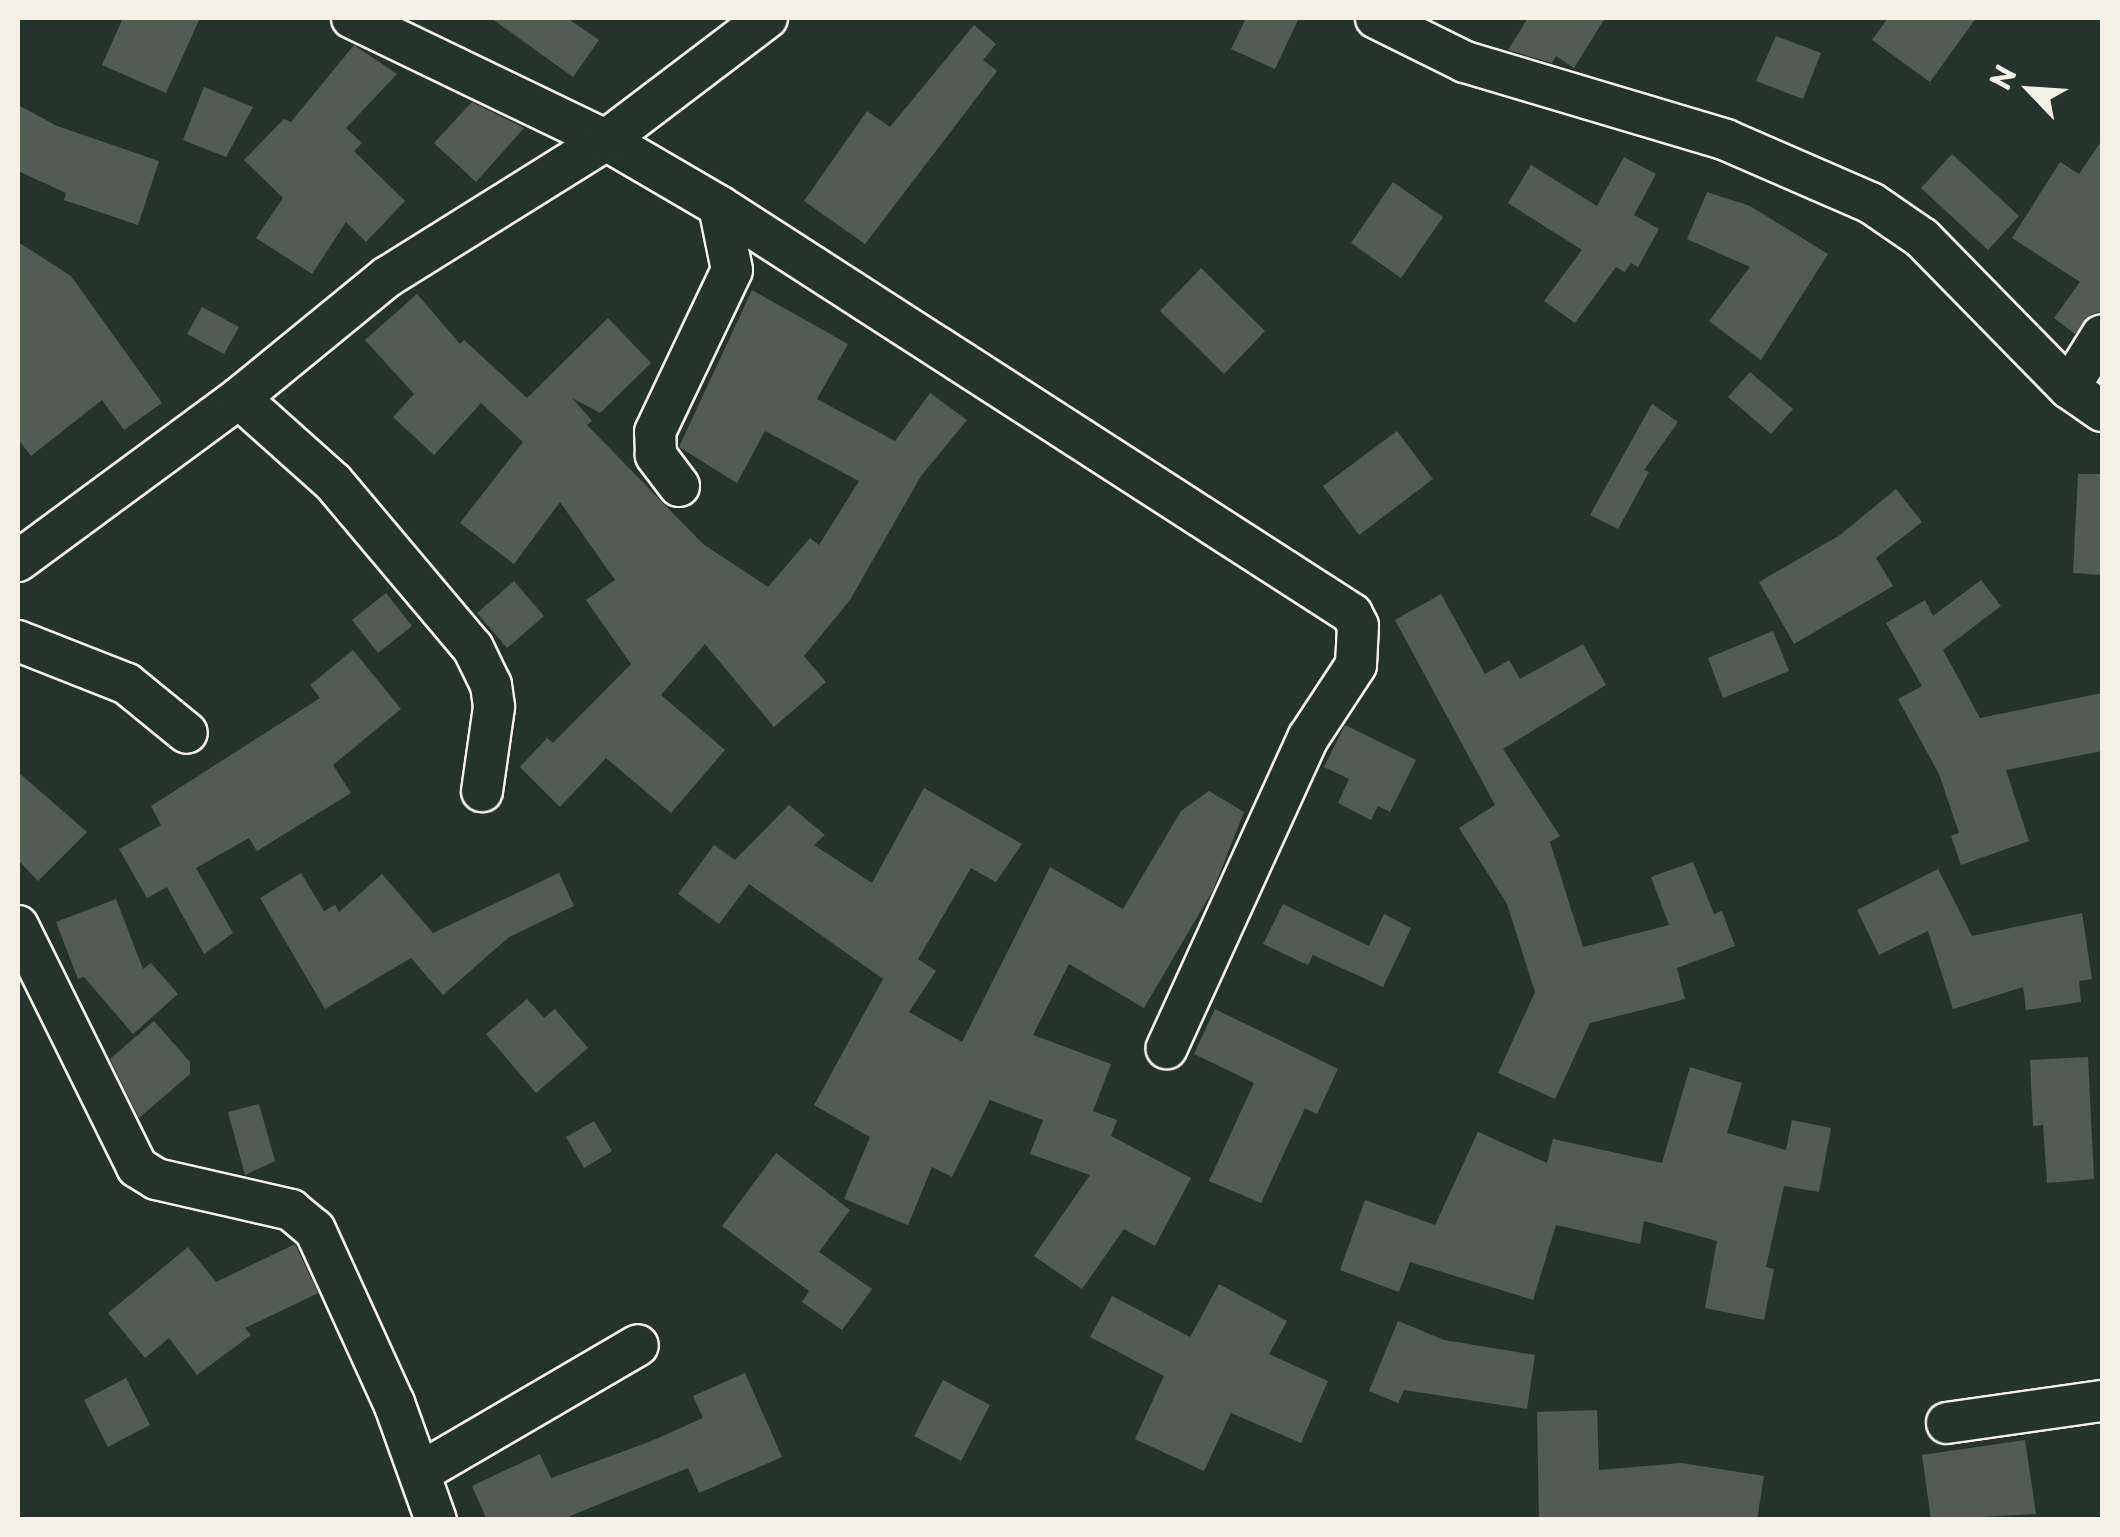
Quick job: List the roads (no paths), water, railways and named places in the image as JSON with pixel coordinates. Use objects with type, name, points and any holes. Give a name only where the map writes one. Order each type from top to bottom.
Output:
[{"type":"street","points":[[352,18],[606,140],[719,206],[1243,540],[1352,614],[1358,626],[1356,665],[1308,738],[1167,1048]]},
{"type":"street","points":[[18,561],[239,398],[387,277],[606,140],[767,18]]},
{"type":"street","points":[[1376,18],[1465,62],[1726,140],[1872,203],[1922,238],[2069,388],[2102,410]]},
{"type":"street","points":[[679,486],[656,455],[655,432],[732,270],[719,206]]},
{"type":"street","points":[[2069,388],[2102,335]]},
{"type":"street","points":[[239,398],[333,482],[473,648],[491,685],[494,707],[482,791]]},
{"type":"street","points":[[18,641],[127,684],[187,733]]},
{"type":"street","points":[[18,926],[137,1167],[156,1179],[291,1210],[316,1230],[422,1472],[436,1520]]},
{"type":"street","points":[[422,1472],[638,1346]]},
{"type":"street","points":[[1947,1423],[2102,1402]]}]
